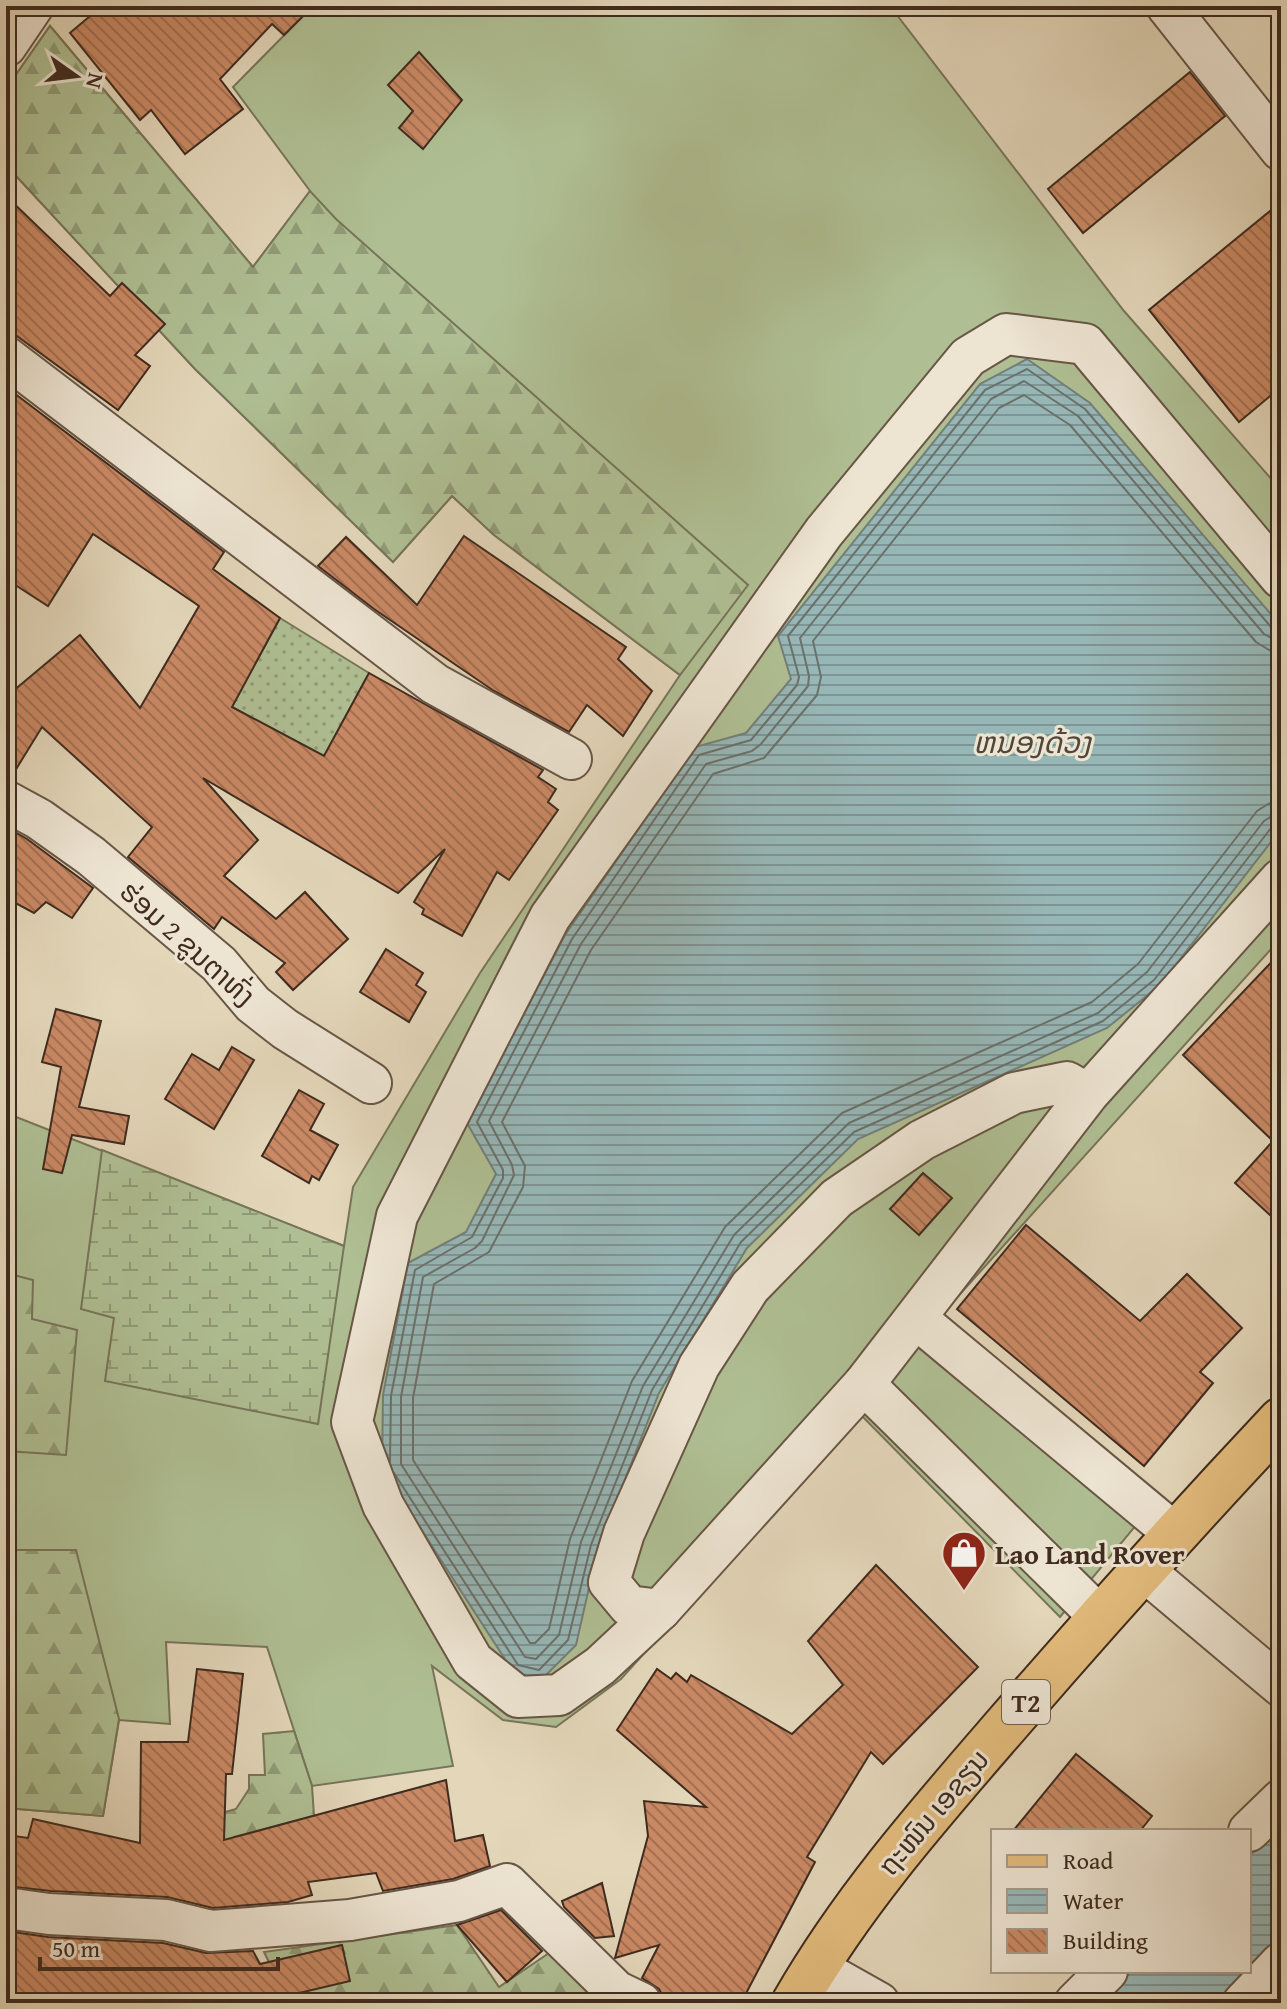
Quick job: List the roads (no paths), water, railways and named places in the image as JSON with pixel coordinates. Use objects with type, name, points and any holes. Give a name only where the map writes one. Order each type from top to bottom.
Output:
[{"type":"main road","name":"ຖະໜົນ ເອຊຽນ","points":[[805,1985],[851,1912],[923,1821],[1174,1533],[1281,1420]]},
{"type":"street","points":[[6,46],[33,6]]},
{"type":"street","points":[[1167,6],[1281,150]]},
{"type":"street","points":[[1281,578],[1085,344],[1006,334],[968,357],[824,532],[550,917],[397,1216],[352,1422],[383,1505],[473,1661],[518,1697],[559,1695],[600,1666],[660,1610],[864,1384],[1088,1094],[1281,879]]},
{"type":"street","points":[[6,357],[435,684],[571,759]]},
{"type":"street","name":"ຮ່ອມ 2 ຂູນຕາທົ່ງ","points":[[6,801],[39,819],[91,856],[219,964],[253,1004],[285,1029],[371,1083]]},
{"type":"street","points":[[660,1610],[629,1606],[609,1582],[624,1533],[699,1366],[750,1287],[837,1198],[922,1140],[1014,1093],[1067,1082],[1088,1094]]},
{"type":"street","points":[[917,1319],[1174,1533]]},
{"type":"street","points":[[864,1384],[1100,1617]]},
{"type":"street","points":[[1142,1569],[1281,1686]]},
{"type":"street","points":[[1251,1829],[1281,1800]]},
{"type":"street","points":[[6,1908],[49,1914],[166,1920],[211,1931],[350,1920],[459,1901],[507,1884],[621,1999]]},
{"type":"street","points":[[1243,2003],[1281,1963]]},
{"type":"street","points":[[1075,2003],[1105,1973]]},
{"type":"street","points":[[805,1985],[879,2003]]},
{"type":"water","name":"ຫນອງດ້ວງ","points":[[1027,359],[1090,403],[1281,626],[1281,829],[1160,985],[1107,1028],[858,1139],[747,1248],[659,1393],[598,1548],[576,1645],[540,1681],[514,1673],[382,1469],[383,1395],[408,1263],[466,1232],[496,1174],[467,1123],[565,935],[695,747],[746,733],[791,679],[778,636],[980,384]]},
{"type":"water","points":[[1281,1824],[1281,1959],[1238,2003],[1099,2003],[1130,1973],[1251,1973],[1251,1854]]},
{"type":"place","name":"Lao Land Rover","points":[[964,1592]]}]
